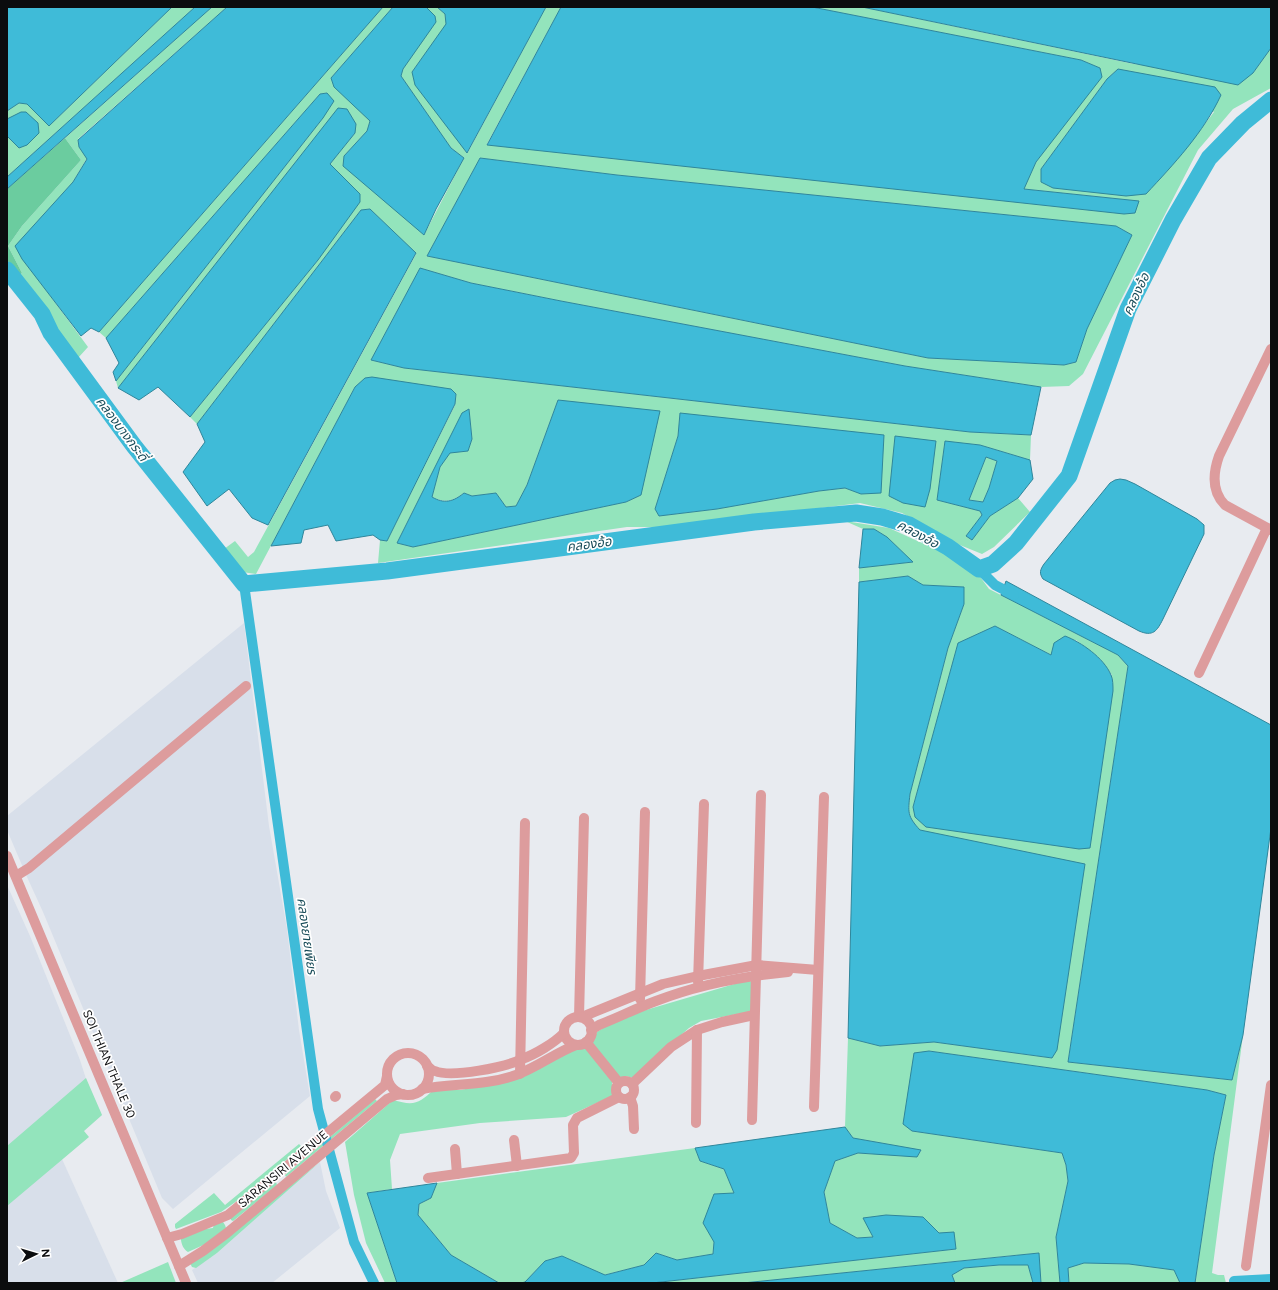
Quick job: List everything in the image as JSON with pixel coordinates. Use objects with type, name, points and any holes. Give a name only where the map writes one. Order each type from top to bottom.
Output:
[{"type":"street","points":[[1199,673],[1269,529],[1225,505],[1220,500],[1217,493],[1214,476],[1215,467],[1219,456],[1271,349]]},
{"type":"street","points":[[16,876],[29,868],[246,686]]},
{"type":"street","points":[[752,1120],[761,795]]},
{"type":"street","points":[[814,1106],[824,797]]},
{"type":"street","points":[[698,988],[704,804]]},
{"type":"street","points":[[640,1009],[645,812]]},
{"type":"street","points":[[580,1017],[584,818]]},
{"type":"street","points":[[520,1074],[519,1061],[525,823]]},
{"type":"street","name":"SOI THIAN THALE 30","points":[[7,856],[186,1283]]},
{"type":"street","points":[[591,1030],[656,1001],[757,970]]},
{"type":"street","points":[[618,1084],[581,1044],[568,1041],[564,1033],[565,1024],[568,1020],[580,1017],[663,984],[698,976],[757,970],[818,970]]},
{"type":"street","points":[[632,1084],[671,1047],[697,1030],[722,1022],[754,1016]]},
{"type":"street","points":[[422,1089],[428,1080],[429,1073],[424,1060],[418,1056],[405,1053],[394,1058],[389,1064],[387,1076],[392,1088],[403,1094],[412,1094],[422,1089],[494,1080],[520,1074],[537,1067],[564,1050],[581,1044],[591,1036],[591,1030],[589,1023],[580,1017]]},
{"type":"street","points":[[696,1123],[697,1030]]},
{"type":"street","points":[[427,1066],[435,1072],[448,1073],[473,1071],[506,1065],[519,1061],[558,1039],[564,1033]]},
{"type":"street","name":"SARANSIRI AVENUE","points":[[167,1238],[228,1215],[384,1085],[387,1076]]},
{"type":"street","points":[[627,1081],[634,1087],[634,1093],[630,1097],[624,1099],[619,1097],[616,1092],[618,1084],[627,1081]]},
{"type":"street","points":[[1246,1266],[1268,1125],[1271,1085]]},
{"type":"street","name":"SARANSIRI AVENUE","points":[[179,1266],[203,1251],[231,1230],[387,1099],[403,1094]]},
{"type":"street","points":[[428,1178],[571,1158],[574,1153],[573,1125],[577,1118],[619,1097]]},
{"type":"street","points":[[630,1097],[633,1106],[634,1129]]},
{"type":"street","points":[[514,1140],[517,1166]]},
{"type":"street","points":[[455,1149],[457,1174]]},
{"type":"street","points":[[277,1174],[285,1184]]},
{"type":"street","points":[[219,1219],[226,1219],[230,1223],[231,1230]]},
{"type":"shaded area","points":[[244,623],[269,826],[287,929],[299,1030],[310,1096],[173,1209],[162,1198],[43,912],[7,830],[7,816]]},
{"type":"shaded area","points":[[7,885],[30,936],[80,1060],[87,1082],[102,1115],[7,1197]]},
{"type":"shaded area","points":[[62,1159],[118,1283],[7,1283],[7,1205]]},
{"type":"shaded area","points":[[320,1162],[326,1191],[340,1228],[272,1283],[198,1283],[192,1270],[217,1253]]},
{"type":"green space","points":[[172,7],[195,7],[7,177],[7,111],[19,103],[27,104],[49,126]]},
{"type":"green space","points":[[212,7],[227,7],[78,139],[79,147],[87,158],[73,182],[16,246],[23,259],[88,347],[78,358],[18,276],[22,273],[8,246],[22,226],[81,160],[65,138]]},
{"type":"green space","points":[[383,7],[393,7],[331,78],[370,121],[367,131],[344,156],[424,235],[464,158],[451,148],[401,76],[403,69],[435,16],[426,7],[437,7],[445,14],[447,24],[412,72],[468,152],[546,7],[561,7],[487,144],[1139,201],[1023,189],[1036,162],[1100,68],[1081,60],[812,7],[862,7],[1134,64],[1253,73],[1271,48],[1271,88],[1233,109],[1198,150],[1083,374],[1069,386],[1041,387],[905,366],[471,283],[420,268],[371,360],[404,368],[970,432],[1031,435],[1030,460],[980,445],[945,442],[937,500],[980,511],[982,515],[966,536],[972,540],[990,516],[1018,498],[1030,512],[994,547],[982,554],[955,543],[902,513],[860,503],[670,527],[627,527],[378,563],[380,540],[387,541],[455,405],[456,394],[355,387],[256,574],[242,572],[224,549],[235,541],[248,557],[254,552],[416,254],[370,209],[361,210],[197,424],[190,417],[318,260],[360,194],[330,164],[355,133],[338,109],[118,388],[116,381],[323,118],[327,93],[320,94],[106,338],[99,332]],"holes":[[[1118,69],[1214,112],[1159,180],[1041,182],[1041,169],[1107,79]],[[480,158],[617,175],[1116,226],[1132,235],[1087,329],[1076,362],[1064,365],[928,358],[427,256]],[[558,400],[641,495],[626,502],[413,547],[397,543],[462,414],[469,409],[472,439],[468,451],[450,452],[440,467],[432,497],[448,501],[464,493],[472,496],[496,493],[506,507],[516,506],[527,485]],[[680,414],[861,494],[845,488],[819,491],[717,509],[659,516],[655,509],[678,436]]]},
{"type":"green space","points":[[65,138],[81,160],[22,226],[8,246],[22,273],[18,276],[7,260],[7,189]]},
{"type":"green space","points":[[986,457],[997,461],[989,488],[983,502],[969,500]]},
{"type":"green space","points":[[845,521],[889,528],[944,553],[978,574],[989,589],[1118,655],[1128,666],[1068,1062],[1231,1080],[1243,1035],[1212,1273],[1224,1275],[1226,1283],[1195,1283],[1214,1155],[1226,1095],[1207,1090],[929,1051],[912,1131],[1062,1153],[1066,1165],[1068,1181],[1056,1237],[1060,1283],[1041,1283],[1038,1253],[743,1283],[652,1283],[956,1249],[923,1217],[864,1218],[874,1237],[857,1238],[830,1223],[824,1192],[835,1161],[858,1153],[917,1156],[921,1151],[853,1138],[845,1127],[848,1038],[880,1046],[934,1042],[1052,1058],[920,830],[909,814],[910,794],[948,648],[964,604],[964,587],[923,585],[908,576],[859,582],[859,568],[912,562],[887,537],[874,529],[863,529]],"holes":[[[995,626],[1051,655],[1076,640],[1099,658],[1112,675],[913,807],[958,644]]]},
{"type":"green space","points":[[748,980],[752,982],[753,1011],[701,1021],[689,1028],[633,1078],[626,1076],[612,1082],[612,1096],[566,1117],[480,1123],[400,1134],[390,1160],[392,1189],[367,1193],[397,1283],[385,1283],[366,1243],[354,1195],[345,1142],[393,1100],[411,1103],[420,1101],[434,1089],[460,1090],[497,1083],[572,1049],[584,1048],[592,1042],[597,1032],[611,1023],[639,1012]]},
{"type":"green space","points":[[86,1078],[102,1115],[84,1131],[89,1137],[7,1206],[7,1146]]},
{"type":"green space","points":[[375,1099],[377,1101],[286,1177],[285,1175]]},
{"type":"green space","points":[[299,1144],[302,1147],[221,1212],[176,1229],[175,1224],[214,1193],[225,1205]]},
{"type":"green space","points":[[695,1148],[700,1161],[724,1169],[734,1193],[714,1242],[713,1254],[677,1260],[656,1253],[644,1265],[604,1275],[562,1256],[545,1261],[525,1282],[499,1283],[451,1255],[418,1215],[419,1204],[431,1198],[437,1183]]},
{"type":"green space","points":[[320,1162],[217,1253],[196,1268],[192,1267],[190,1263],[254,1215]]},
{"type":"green space","points":[[276,1182],[277,1185],[275,1187],[233,1221],[231,1220],[231,1217]]},
{"type":"green space","points":[[223,1222],[226,1228],[210,1242],[188,1252],[184,1248],[181,1239],[205,1229],[213,1228],[214,1223]]},
{"type":"green space","points":[[168,1262],[176,1283],[120,1283]]},
{"type":"green space","points":[[1084,1263],[1129,1264],[1174,1270],[1180,1283],[1069,1283],[1068,1268]]},
{"type":"green space","points":[[999,1265],[1028,1265],[1033,1283],[955,1283],[951,1275],[964,1268]]},
{"type":"water","points":[[7,7],[172,7],[49,126],[27,104],[19,103],[7,111]]},
{"type":"water","points":[[195,7],[212,7],[7,189],[7,177]]},
{"type":"water","points":[[227,7],[383,7],[99,332],[91,328],[81,336],[22,259],[15,246],[73,182],[87,159],[79,147],[78,140]]},
{"type":"water","points":[[393,7],[426,7],[435,16],[436,22],[403,69],[401,76],[451,148],[464,158],[436,209],[424,235],[343,166],[344,156],[367,131],[370,121],[334,87],[331,78]]},
{"type":"water","points":[[437,7],[546,7],[467,153],[415,85],[412,72],[446,24],[445,14]]},
{"type":"water","points":[[561,7],[812,7],[1081,60],[1100,68],[1102,77],[1036,162],[1024,189],[1139,201],[1135,213],[1124,214],[487,145]]},
{"type":"water","points":[[862,7],[1271,7],[1271,48],[1253,73],[1238,85]]},
{"type":"water","points":[[1118,69],[1215,87],[1221,95],[1206,122],[1188,147],[1146,194],[1126,196],[1053,188],[1041,182],[1041,169],[1107,79]]},
{"type":"water","points":[[327,93],[334,101],[323,118],[116,381],[113,372],[119,363],[106,338],[320,94]]},
{"type":"water","points":[[338,108],[347,109],[356,124],[355,133],[330,164],[360,194],[360,202],[318,260],[190,417],[158,387],[139,400],[118,388]]},
{"type":"water","points":[[21,112],[26,112],[38,123],[39,133],[27,145],[19,148],[7,136],[7,119]]},
{"type":"water","points":[[480,158],[617,175],[1116,226],[1132,235],[1087,329],[1076,362],[1064,365],[928,358],[427,256]]},
{"type":"water","points":[[370,209],[416,253],[268,525],[252,518],[229,489],[207,506],[183,472],[205,442],[197,424],[361,210]]},
{"type":"water","points":[[420,268],[471,283],[561,301],[905,366],[1041,387],[1031,435],[970,432],[404,368],[371,360]]},
{"type":"water","points":[[372,377],[451,389],[456,394],[455,404],[387,541],[380,540],[373,535],[336,541],[328,525],[304,530],[301,543],[271,546],[355,387],[365,378]]},
{"type":"water","points":[[558,400],[660,411],[641,495],[626,502],[413,547],[397,543],[462,413],[469,409],[472,439],[468,451],[450,453],[440,467],[432,497],[441,501],[448,501],[464,493],[472,496],[496,493],[506,507],[516,506],[527,485]]},
{"type":"water","points":[[680,413],[884,435],[881,493],[861,494],[845,488],[819,491],[717,509],[659,516],[655,509],[678,436]]},
{"type":"water","points":[[895,436],[936,441],[930,489],[925,507],[903,503],[889,496]]},
{"type":"water","points":[[945,441],[980,445],[1030,460],[1033,479],[1018,498],[990,516],[972,540],[966,536],[982,515],[980,511],[937,500]],"holes":[[[986,457],[997,461],[983,502],[969,500]]]},
{"type":"water","points":[[1120,479],[1135,484],[1197,519],[1204,525],[1204,534],[1163,619],[1159,627],[1151,633],[1139,631],[1043,579],[1041,575],[1041,570],[1044,564],[1110,483]]},
{"type":"water","points":[[863,529],[874,529],[887,537],[913,562],[859,568]]},
{"type":"water","points":[[908,576],[923,585],[964,587],[964,604],[948,648],[910,794],[909,814],[913,821],[920,830],[1085,864],[1057,1050],[1052,1058],[934,1042],[880,1046],[848,1038],[859,582]]},
{"type":"water","points":[[1006,581],[1271,725],[1271,828],[1243,1035],[1232,1080],[1068,1062],[1128,666],[1118,655],[1001,595]]},
{"type":"water","points":[[995,626],[1051,655],[1054,643],[1065,636],[1078,642],[1091,651],[1108,669],[1111,675],[1113,681],[1113,691],[1090,848],[1079,849],[926,827],[915,817],[913,807],[958,643]]},
{"type":"water","points":[[929,1051],[1207,1090],[1226,1095],[1214,1155],[1195,1283],[1180,1283],[1174,1270],[1129,1264],[1084,1263],[1068,1268],[1069,1283],[1060,1283],[1056,1237],[1068,1181],[1066,1165],[1062,1153],[912,1131],[903,1124],[914,1053]]},
{"type":"water","points":[[845,1127],[853,1138],[921,1150],[917,1157],[858,1153],[835,1161],[824,1192],[830,1223],[857,1238],[873,1237],[863,1218],[886,1215],[923,1217],[939,1233],[954,1232],[956,1249],[652,1283],[521,1283],[525,1282],[545,1261],[562,1256],[605,1275],[644,1265],[656,1253],[677,1260],[713,1254],[714,1242],[703,1223],[714,1194],[734,1193],[724,1169],[700,1161],[695,1148]]},
{"type":"water","points":[[437,1183],[431,1198],[419,1204],[418,1215],[451,1255],[499,1283],[397,1283],[367,1193]]},
{"type":"water","points":[[1039,1253],[1041,1283],[1033,1283],[1028,1265],[999,1265],[964,1268],[952,1275],[955,1283],[743,1283]]},
{"type":"waterway","name":"คลองอ้อ","points":[[7,270],[42,314],[51,333],[134,446],[244,584],[387,571],[754,522],[856,513],[882,517],[909,525],[948,547],[979,569],[993,564],[1016,543],[1069,476],[1128,309],[1173,220],[1209,158],[1243,123],[1271,100]]},
{"type":"waterway","points":[[979,569],[995,585],[1014,595]]},
{"type":"waterway","name":"คลองยายเพียร","points":[[244,584],[318,1109],[354,1242],[374,1283]]},
{"type":"waterway","points":[[1234,1281],[1271,1279]]},
{"type":"water label","name":"คลองบางกระดี่","points":[[122,429]]}]
